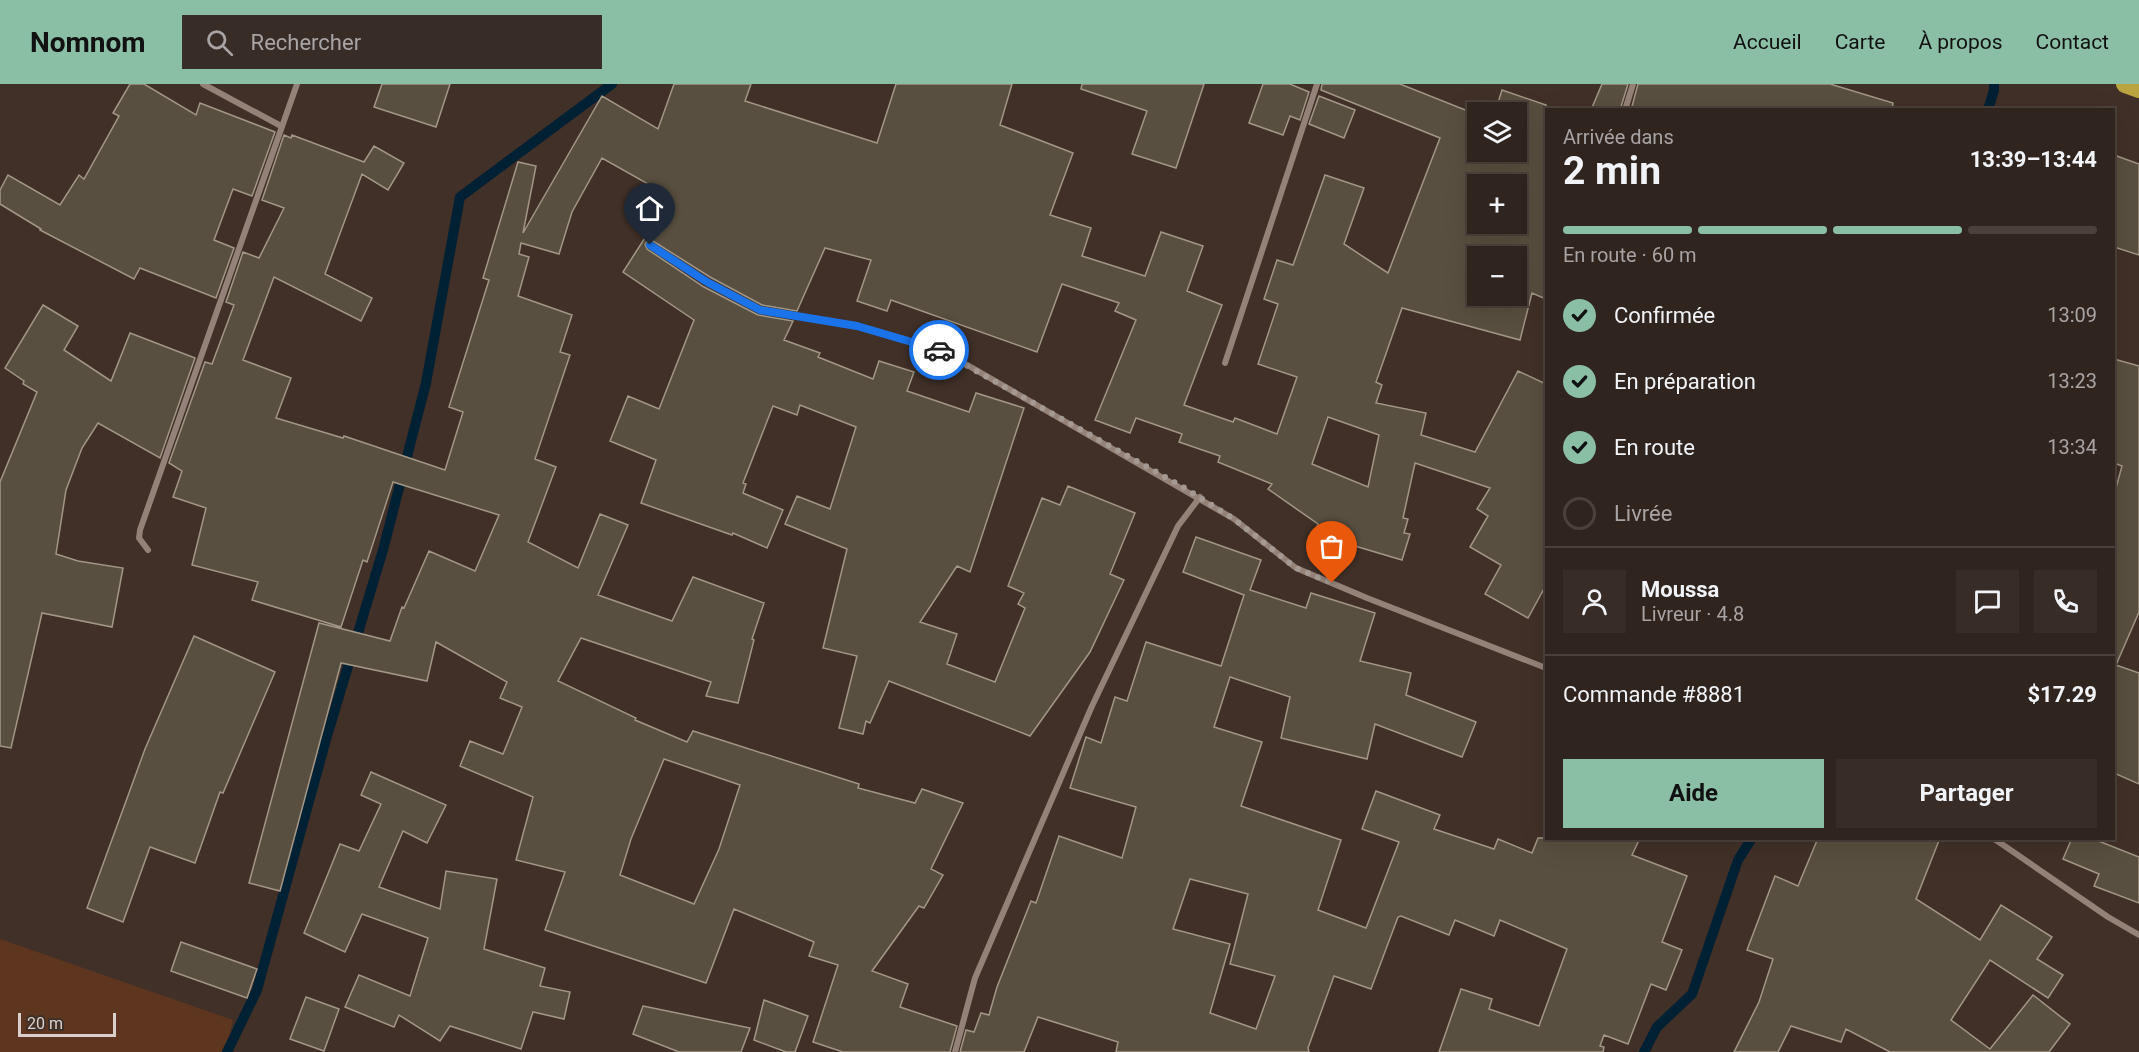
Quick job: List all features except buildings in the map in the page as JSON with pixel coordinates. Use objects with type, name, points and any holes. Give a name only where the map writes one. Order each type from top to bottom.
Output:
[{"type":"highway","points":[[2125,84],[2139,89]]},
{"type":"street","points":[[203,84],[282,126]]},
{"type":"street","points":[[148,550],[139,538],[140,530],[297,84]]},
{"type":"street","points":[[1225,363],[1317,84]]},
{"type":"street","points":[[1626,108],[1633,84]]},
{"type":"street","points":[[650,245],[707,282],[760,310],[857,326],[943,351],[1200,497],[1234,519],[1296,568],[1450,632],[1545,668]]},
{"type":"street","points":[[956,1052],[975,978],[1092,706],[1178,526],[1200,497]]},
{"type":"street","points":[[1996,840],[2108,917],[2139,935]]},
{"type":"shaded area","points":[[0,939],[233,1020],[226,1052],[0,1052]]},
{"type":"waterway","points":[[227,1052],[257,990],[327,736],[383,550],[426,383],[460,197],[612,84]]},
{"type":"waterway","points":[[1989,108],[1994,84]]},
{"type":"waterway","points":[[1644,1052],[1657,1027],[1692,994],[1738,860],[1751,840]]},
{"type":"way so far","points":[[939,350],[998,381],[1064,421],[1183,487],[1234,519],[1296,568],[1332,583]]},
{"type":"route","points":[[650,245],[707,282],[760,310],[857,326],[939,350]]}]
